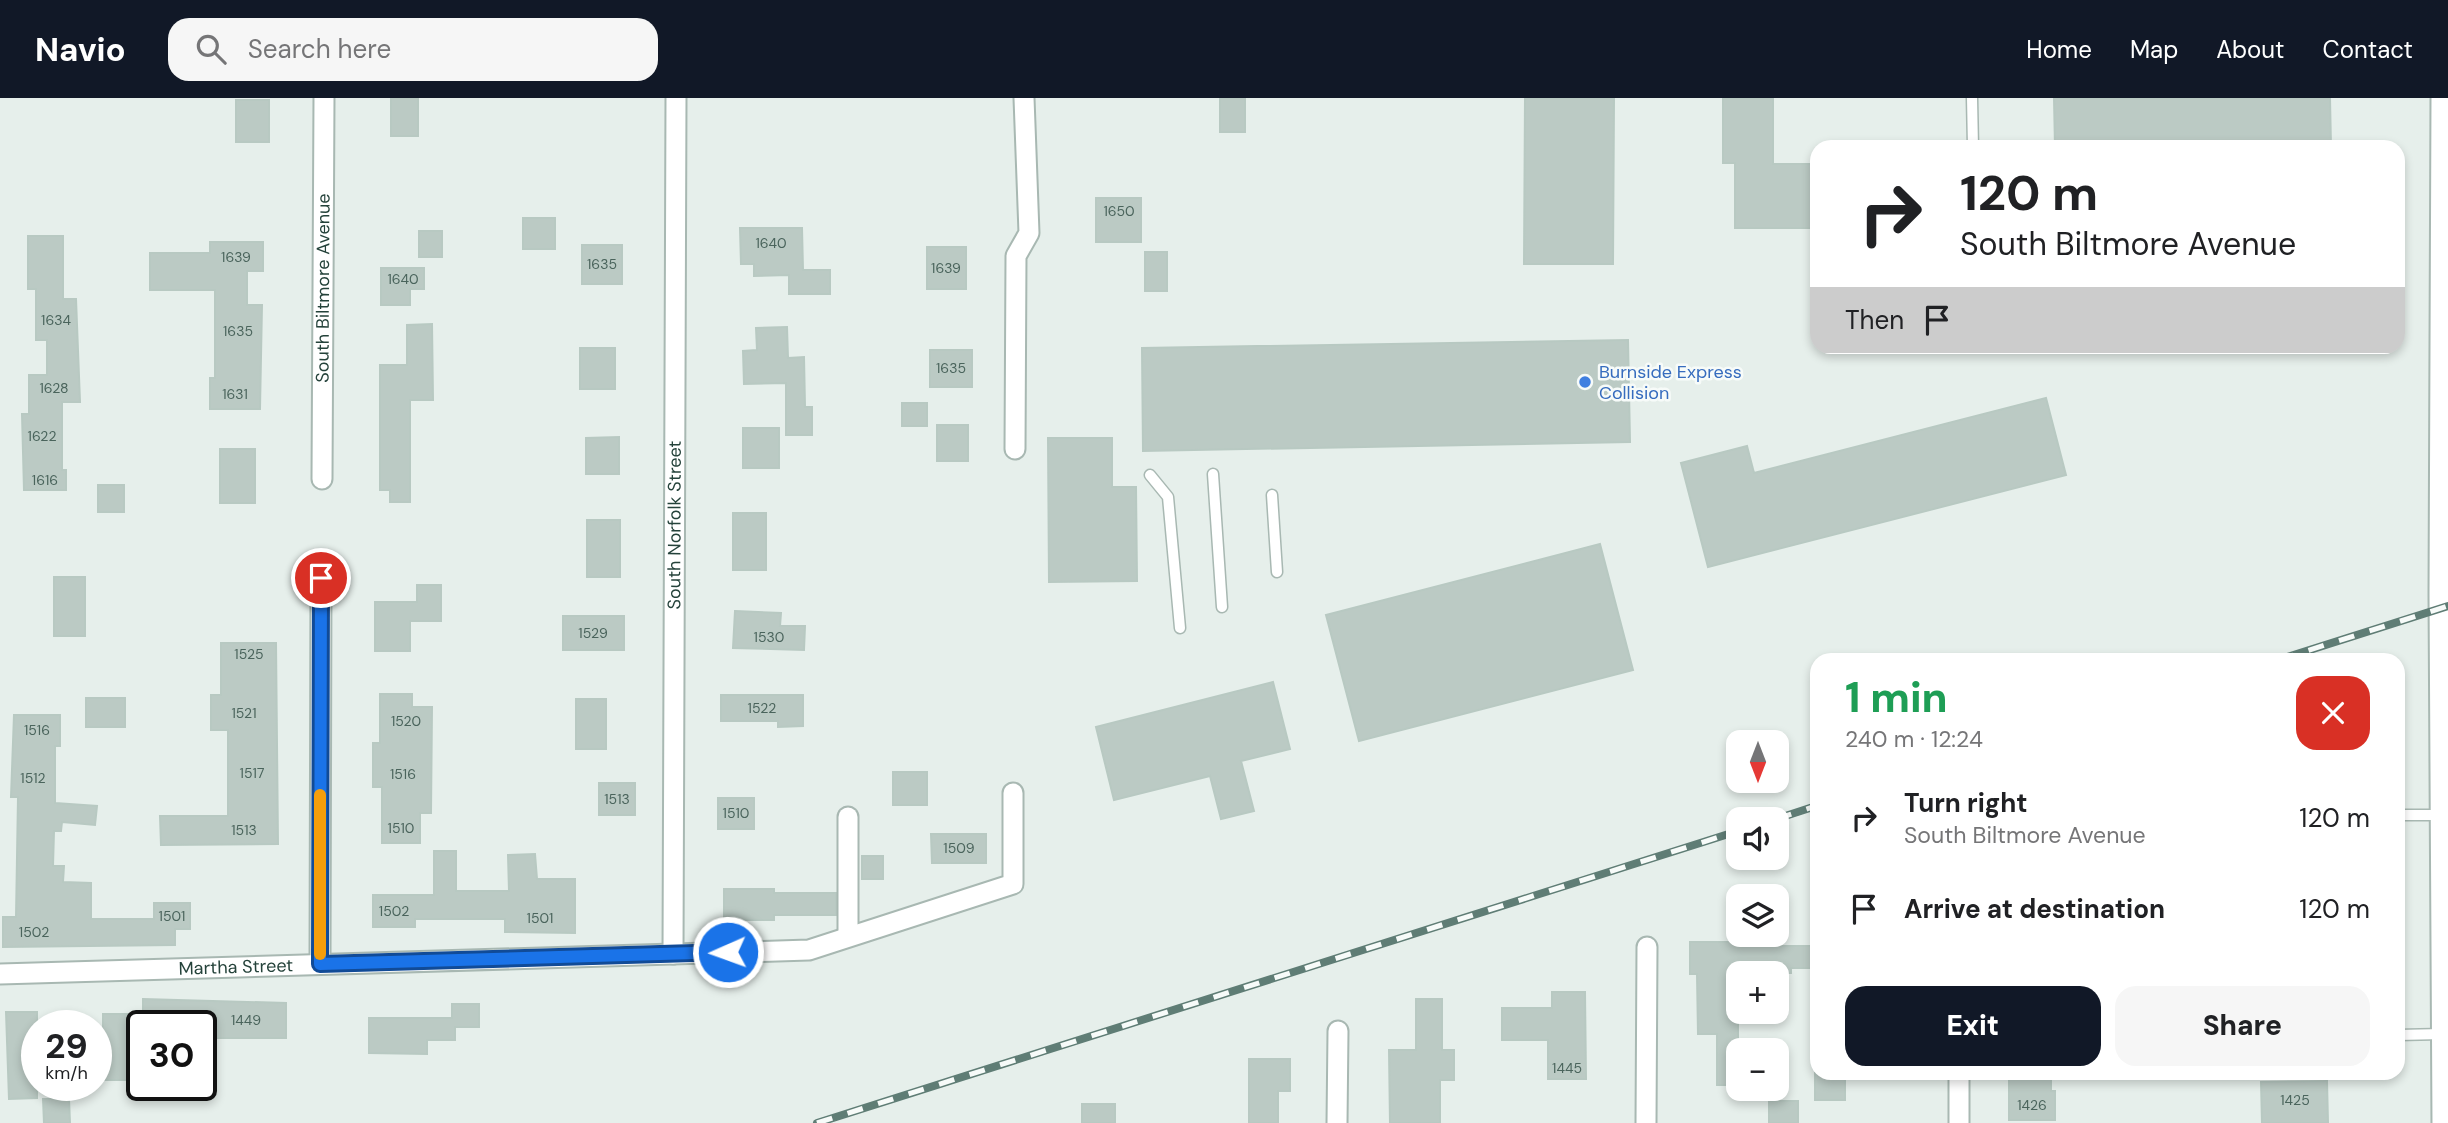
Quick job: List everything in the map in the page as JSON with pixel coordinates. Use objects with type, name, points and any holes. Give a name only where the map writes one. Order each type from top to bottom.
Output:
[{"type":"street","name":"South Biltmore Avenue","points":[[322,479],[324,98]]},
{"type":"street","name":"South Norfolk Street","points":[[673,954],[676,98]]},
{"type":"street","points":[[1015,449],[1016,256],[1029,233],[1024,98]]},
{"type":"street","points":[[2441,98],[2439,594],[2445,815],[2442,1123]]},
{"type":"street","points":[[320,964],[321,578]]},
{"type":"street","name":"Martha Street","points":[[0,974],[809,950],[1013,884],[1013,793]]},
{"type":"street","points":[[848,817],[848,936]]},
{"type":"street","points":[[1646,1123],[1647,947]]},
{"type":"street","points":[[1337,1123],[1338,1031]]},
{"type":"street","points":[[1959,1080],[1959,1123]]},
{"type":"lane","points":[[1972,98],[1973,140]]},
{"type":"lane","points":[[1213,474],[1222,607]]},
{"type":"lane","points":[[1150,475],[1168,497],[1180,628]]},
{"type":"lane","points":[[1272,495],[1277,572]]},
{"type":"lane","points":[[2405,815],[2445,815]]},
{"type":"lane","points":[[2405,1035],[2442,1034]]},
{"type":"building","points":[[391,98],[418,98],[418,136],[391,136]]},
{"type":"building","points":[[1220,98],[1245,98],[1245,132],[1220,132]]},
{"type":"building","points":[[1525,98],[1614,98],[1613,264],[1524,264]]},
{"type":"building","points":[[1723,98],[1773,98],[1773,164],[1810,164],[1810,228],[1735,228],[1735,163],[1723,163]]},
{"type":"building","points":[[2054,98],[2330,98],[2331,140],[2055,140]]},
{"type":"building","points":[[236,100],[269,100],[269,142],[236,142]]},
{"type":"building","points":[[1096,198],[1141,198],[1141,242],[1096,242]]},
{"type":"building","points":[[523,218],[555,218],[555,249],[523,249]]},
{"type":"building","points":[[740,228],[802,228],[803,270],[830,270],[830,294],[789,294],[789,275],[754,276],[754,264],[741,264]]},
{"type":"building","points":[[419,231],[442,231],[442,257],[419,257]]},
{"type":"building","points":[[28,236],[63,236],[63,299],[76,299],[80,402],[62,402],[62,470],[66,470],[66,490],[24,490],[22,414],[29,414],[29,375],[47,375],[47,340],[36,340],[36,289],[28,289]]},
{"type":"building","points":[[210,242],[263,242],[263,271],[247,271],[247,305],[262,305],[260,409],[210,409],[210,378],[215,378],[215,290],[150,290],[150,253],[210,253]]},
{"type":"building","points":[[582,245],[622,245],[622,284],[582,284]]},
{"type":"building","points":[[927,247],[966,247],[966,289],[927,289]]},
{"type":"building","points":[[1145,252],[1167,252],[1167,291],[1145,291]]},
{"type":"building","points":[[381,268],[424,268],[424,289],[410,289],[410,305],[381,305]]},
{"type":"building","points":[[432,324],[433,400],[410,400],[410,502],[390,502],[390,490],[380,490],[380,365],[407,365],[407,325]]},
{"type":"building","points":[[787,327],[788,358],[804,357],[805,407],[812,407],[812,435],[786,435],[786,383],[744,384],[743,351],[757,350],[756,328]]},
{"type":"building","points":[[1628,340],[1630,442],[1143,451],[1142,348]]},
{"type":"building","points":[[580,348],[615,348],[615,389],[580,389]]},
{"type":"building","points":[[930,350],[972,350],[972,387],[930,387]]},
{"type":"building","points":[[2046,398],[2066,475],[1708,567],[1681,463],[1747,446],[1754,473]]},
{"type":"building","points":[[902,403],[927,403],[927,426],[902,426]]},
{"type":"building","points":[[937,425],[968,425],[968,461],[937,461]]},
{"type":"building","points":[[743,428],[779,428],[779,468],[743,468]]},
{"type":"building","points":[[619,437],[619,474],[586,474],[586,438]]},
{"type":"building","points":[[1048,438],[1112,438],[1112,487],[1136,487],[1137,581],[1049,582]]},
{"type":"building","points":[[220,449],[255,449],[255,503],[220,503]]},
{"type":"building","points":[[98,485],[124,485],[124,512],[98,512]]},
{"type":"building","points":[[733,513],[766,513],[766,570],[733,570]]},
{"type":"building","points":[[587,520],[620,520],[620,577],[587,577]]},
{"type":"building","points":[[1600,544],[1633,670],[1359,741],[1326,615]]},
{"type":"building","points":[[54,577],[85,577],[85,636],[54,636]]},
{"type":"building","points":[[417,585],[441,585],[441,621],[410,621],[410,651],[375,651],[375,602],[417,602]]},
{"type":"building","points":[[735,611],[781,613],[780,626],[805,626],[804,650],[733,648]]},
{"type":"building","points":[[563,616],[624,616],[624,650],[563,650]]},
{"type":"building","points":[[221,643],[276,643],[278,844],[161,845],[160,816],[228,816],[228,730],[211,730],[211,695],[221,695]]},
{"type":"building","points":[[1273,682],[1290,749],[1241,761],[1254,811],[1221,819],[1210,776],[1114,800],[1096,727]]},
{"type":"building","points":[[380,694],[412,694],[412,707],[432,707],[431,813],[420,813],[420,843],[382,843],[382,787],[373,787],[373,743],[380,743]]},
{"type":"building","points":[[721,695],[803,695],[803,726],[778,727],[778,721],[721,721]]},
{"type":"building","points":[[86,698],[125,698],[125,727],[86,727]]},
{"type":"building","points":[[576,699],[606,699],[606,749],[576,749]]},
{"type":"building","points":[[14,715],[60,715],[60,746],[55,746],[55,803],[97,806],[95,825],[62,822],[61,831],[54,831],[53,866],[64,866],[63,882],[91,883],[91,919],[154,919],[154,903],[190,903],[190,929],[175,929],[175,945],[3,947],[3,917],[16,917],[18,797],[11,797]]},
{"type":"building","points":[[893,772],[927,772],[927,805],[893,805]]},
{"type":"building","points":[[599,783],[635,783],[635,815],[599,815]]},
{"type":"building","points":[[718,798],[754,798],[754,829],[718,829]]},
{"type":"building","points":[[931,834],[986,834],[986,863],[932,863]]},
{"type":"building","points":[[434,851],[456,851],[456,891],[509,891],[508,855],[535,854],[537,879],[575,879],[575,933],[505,932],[505,919],[415,919],[415,927],[373,927],[373,895],[434,895]]},
{"type":"building","points":[[862,856],[883,856],[883,879],[862,879]]},
{"type":"building","points":[[724,889],[774,889],[774,893],[836,893],[836,915],[774,915],[774,920],[724,920]]},
{"type":"building","points":[[1690,942],[1726,942],[1726,947],[1810,946],[1810,968],[1791,968],[1791,973],[1789,961],[1726,961],[1726,1024],[1738,1024],[1738,1038],[1726,1038],[1726,1085],[1717,1085],[1717,1034],[1698,1034],[1697,974],[1690,974]]},
{"type":"building","points":[[1552,992],[1585,992],[1586,1079],[1548,1079],[1548,1040],[1502,1040],[1502,1008],[1552,1008]]},
{"type":"building","points":[[143,999],[286,1003],[286,1038],[217,1038],[217,1010],[143,1010]]},
{"type":"building","points":[[1416,999],[1442,999],[1442,1050],[1454,1050],[1454,1080],[1440,1080],[1440,1123],[1390,1123],[1389,1050],[1416,1050]]},
{"type":"building","points":[[452,1004],[479,1004],[479,1027],[455,1027],[455,1040],[427,1040],[427,1054],[369,1053],[369,1018],[452,1018]]},
{"type":"building","points":[[6,1012],[21,1012],[21,1099],[9,1099]]},
{"type":"building","points":[[112,1014],[126,1014],[126,1080],[112,1080]]},
{"type":"building","points":[[1249,1059],[1290,1059],[1290,1091],[1278,1091],[1278,1123],[1249,1123]]},
{"type":"building","points":[[1815,1080],[1845,1080],[1845,1100],[1815,1100]]},
{"type":"building","points":[[2009,1080],[2051,1080],[2051,1091],[2055,1091],[2055,1120],[2009,1120]]},
{"type":"building","points":[[2327,1081],[2328,1123],[2262,1123],[2261,1082]]},
{"type":"building","points":[[43,1101],[69,1101],[70,1123],[44,1123]]},
{"type":"building","points":[[1769,1101],[1798,1101],[1798,1123],[1769,1123]]},
{"type":"building","points":[[1082,1104],[1115,1104],[1115,1123],[1082,1123]]},
{"type":"railway","points":[[2300,653],[2448,606]]},
{"type":"railway","points":[[1789,815],[1810,808]]},
{"type":"railway","points":[[817,1123],[1726,835]]},
{"type":"slow traffic","points":[[320,795],[320,954]]},
{"type":"place","name":"Burnside Express Collision","points":[[1585,382]]},
{"type":"route","points":[[321,578],[320,964],[728,952]]}]
